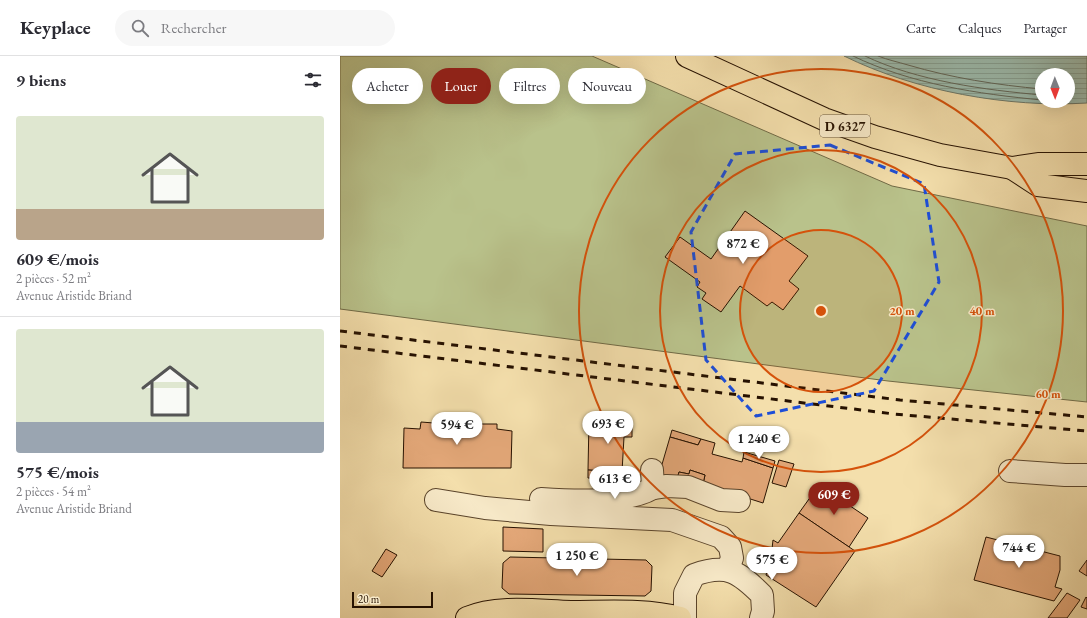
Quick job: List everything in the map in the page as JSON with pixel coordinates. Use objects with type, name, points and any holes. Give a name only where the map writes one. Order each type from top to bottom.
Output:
[{"type":"main road","name":"D 6327","points":[[687,56],[824,118],[875,137],[940,155],[1012,168],[1038,164],[1087,164]]},
{"type":"main road","name":"D 6327","points":[[1012,168],[1038,185],[1087,191]]},
{"type":"main road","points":[[467,618],[496,611],[638,612],[665,614],[680,618]]},
{"type":"street","points":[[1010,471],[1065,476],[1087,475]]},
{"type":"street","points":[[485,508],[492,497],[558,499],[608,498],[645,493],[652,479],[667,486],[688,487],[721,500],[739,501]]},
{"type":"street","points":[[436,500],[485,508],[551,514],[672,520],[721,536],[730,547],[732,558],[728,569]]},
{"type":"street","points":[[685,618],[686,593],[694,575],[709,569],[728,569],[746,579],[762,595],[763,612],[761,618]]},
{"type":"highlighted area","points":[[830,145],[924,184],[939,282],[874,391],[756,416],[706,360],[691,232],[735,154]]},
{"type":"green space","points":[[340,56],[592,56],[620,68],[568,68],[568,104],[646,104],[646,79],[892,186],[1087,226],[1087,402],[888,381],[340,309]]},
{"type":"water","points":[[844,56],[1087,56],[1087,103],[1075,103],[1075,68],[1035,68],[1035,103],[994,100],[931,88],[901,79]]},
{"type":"building","points":[[745,211],[808,256],[789,281],[799,289],[783,310],[772,302],[767,306],[740,286],[721,312],[702,299],[706,293],[697,287],[700,282],[665,257],[680,237],[711,259]]},
{"type":"building","points":[[437,420],[480,421],[481,424],[497,424],[497,429],[512,431],[511,468],[403,468],[404,428],[420,429],[421,422],[434,423]]},
{"type":"building","points":[[589,421],[632,421],[632,437],[624,437],[622,472],[588,470]]},
{"type":"building","points":[[672,430],[701,439],[698,445],[670,437]]},
{"type":"building","points":[[670,437],[698,445],[701,439],[715,443],[712,454],[742,462],[743,458],[773,468],[763,503],[703,484],[705,475],[690,470],[689,474],[679,472],[676,482],[658,478]]},
{"type":"building","points":[[744,452],[775,461],[773,468],[743,458]]},
{"type":"building","points":[[779,460],[794,464],[786,487],[772,483]]},
{"type":"building","points":[[588,470],[622,472],[622,481],[588,478]]},
{"type":"building","points":[[622,470],[635,471],[634,482],[622,481]]},
{"type":"building","points":[[690,470],[705,475],[703,484],[678,476],[679,472],[689,474]]},
{"type":"building","points":[[819,485],[868,518],[849,547],[799,513]]},
{"type":"building","points":[[799,513],[855,551],[816,607],[766,575],[771,558],[773,540],[778,543]]},
{"type":"building","points":[[503,527],[543,529],[543,552],[503,551]]},
{"type":"building","points":[[986,537],[1060,556],[1060,570],[1055,587],[1062,589],[1054,601],[974,580]]},
{"type":"building","points":[[386,549],[397,555],[382,577],[372,571]]},
{"type":"building","points":[[510,557],[646,560],[652,566],[651,591],[645,596],[509,594],[502,588],[503,563]]},
{"type":"building","points":[[1087,560],[1087,576],[1079,571]]},
{"type":"building","points":[[1067,593],[1080,600],[1067,618],[1048,618]]},
{"type":"building","points":[[1086,597],[1087,598],[1087,609],[1081,607]]},
{"type":"railway","points":[[340,331],[900,400],[1087,417]]},
{"type":"railway","points":[[340,346],[894,414],[1087,431]]}]
